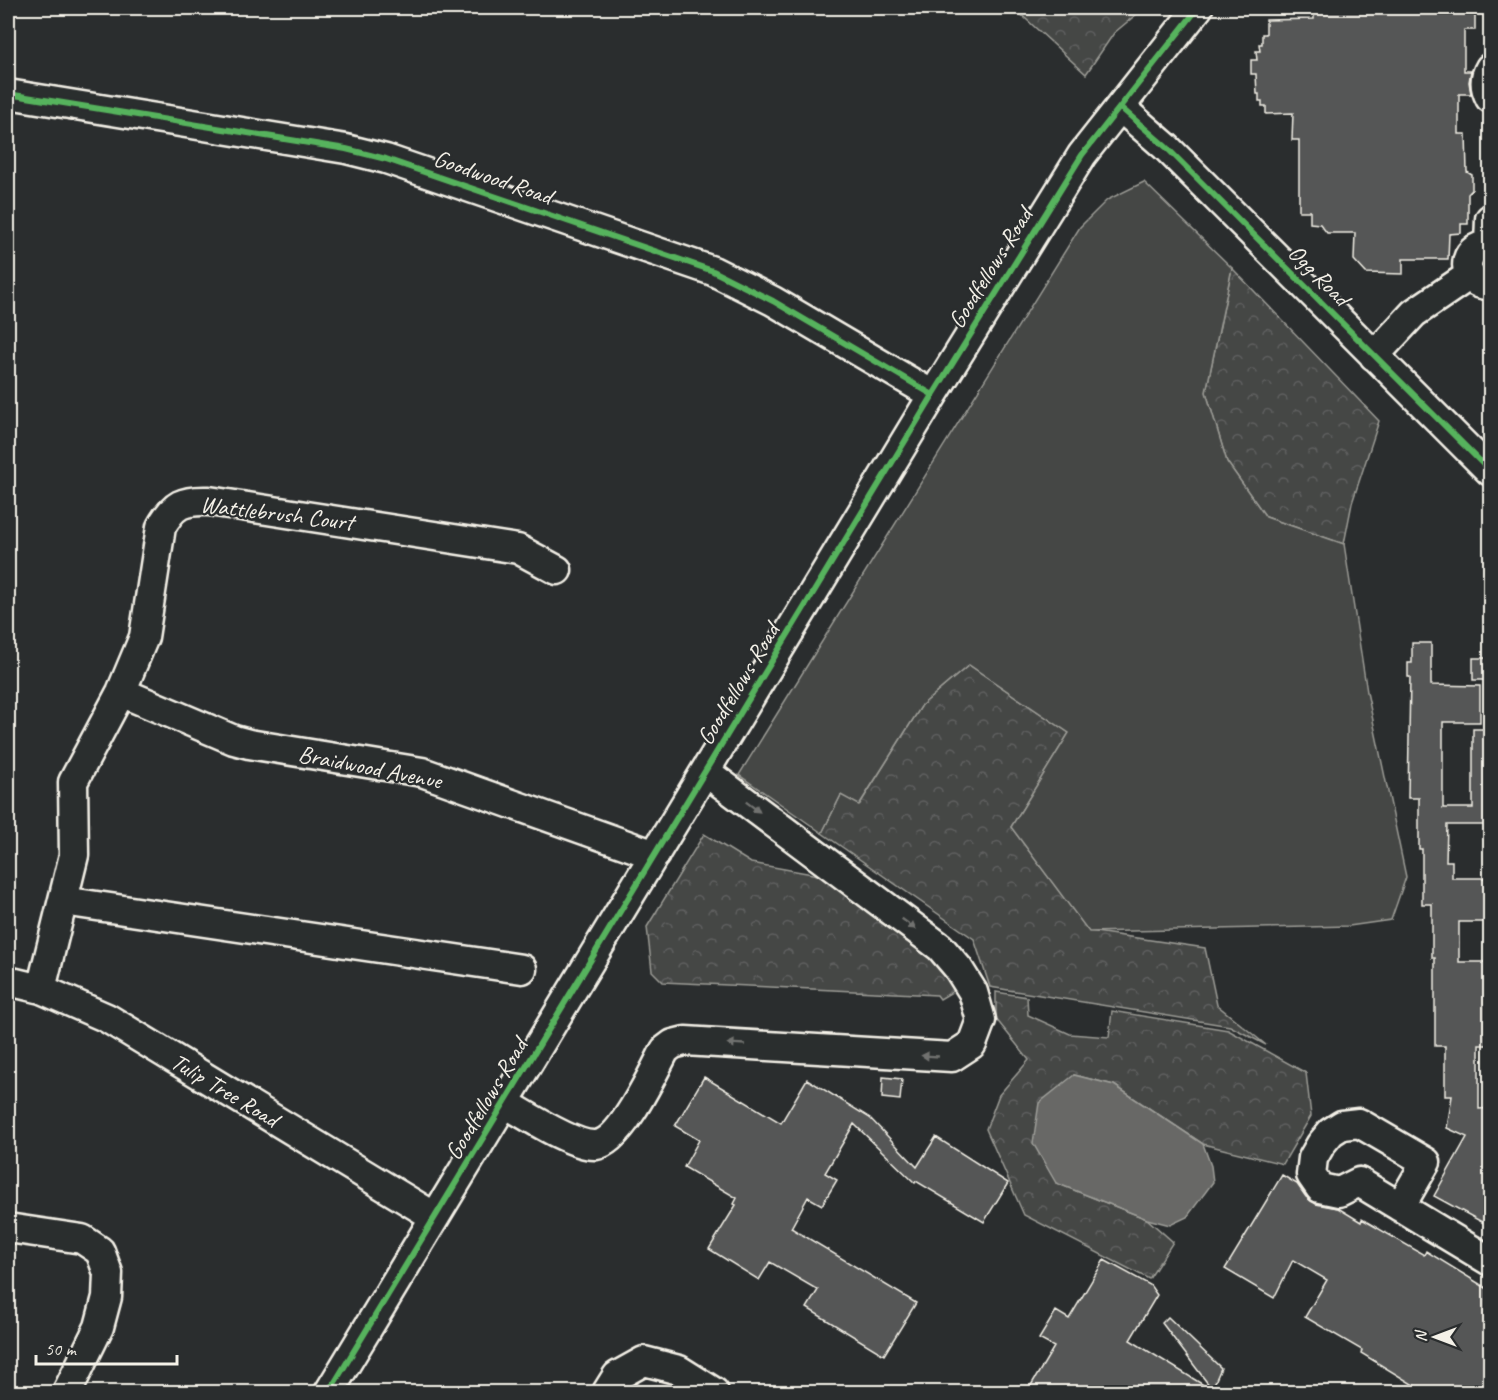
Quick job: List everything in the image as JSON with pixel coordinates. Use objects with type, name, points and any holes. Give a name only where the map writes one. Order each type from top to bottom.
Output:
[{"type":"street","name":"Goodfellows Road","points":[[329,1392],[933,395],[1082,154],[1152,63],[1198,8]]},
{"type":"street","points":[[1491,68],[1485,84],[1491,98]]},
{"type":"street","name":"Goodwood Road","points":[[8,94],[346,149],[386,159],[713,271],[773,301],[933,395]]},
{"type":"street","name":"Ogg Road","points":[[1120,107],[1166,147],[1491,471]]},
{"type":"street","points":[[1374,356],[1414,313],[1480,280],[1467,265],[1471,252],[1490,236]]},
{"type":"street","name":"Wattlebrush Court","points":[[41,989],[74,855],[73,782],[120,692],[144,637],[161,527],[169,513],[182,503],[195,500],[209,501],[518,549],[557,570]]},
{"type":"street","name":"Braidwood Avenue","points":[[120,692],[234,740],[422,772],[655,855]]},
{"type":"street","points":[[505,1103],[573,1139],[598,1145],[611,1138],[635,1106],[665,1050],[673,1044],[685,1041],[952,1057],[972,1044],[981,1020],[974,993],[958,968],[940,947],[706,772]]},
{"type":"street","points":[[63,901],[522,969]]},
{"type":"street","name":"Tulip Tree Road","points":[[8,981],[41,989],[107,1018],[435,1216]]},
{"type":"street","points":[[1400,1207],[1491,1261]]},
{"type":"street","points":[[8,1228],[82,1239],[100,1251],[108,1273],[107,1297],[99,1327],[67,1392]]},
{"type":"street","points":[[607,1392],[617,1376],[644,1361],[679,1370],[714,1392]]},
{"type":"green space","points":[[1014,8],[1144,8],[1114,33],[1086,74]]},
{"type":"green space","points":[[1144,182],[1232,268],[1206,392],[1227,462],[1266,517],[1344,544],[1367,692],[1406,877],[1391,920],[1349,926],[1089,932],[1011,827],[1069,733],[969,665],[922,705],[859,805],[841,795],[822,833],[739,775],[1080,227],[1107,200]]},
{"type":"green space","points":[[1232,268],[1379,421],[1352,503],[1344,544],[1266,517],[1227,462],[1206,392]]},
{"type":"green space","points":[[969,665],[1069,733],[1011,827],[1089,931],[1205,948],[1217,1005],[1266,1045],[1230,1026],[990,987],[974,939],[822,833],[841,795],[860,804],[922,705]]},
{"type":"green space","points":[[704,834],[751,863],[829,877],[937,955],[957,989],[940,999],[937,995],[663,982],[652,971],[647,927]]},
{"type":"green space","points":[[996,992],[1027,997],[1028,1015],[1070,1034],[1109,1037],[1112,1011],[1228,1030],[1306,1073],[1311,1116],[1283,1164],[1203,1144],[1114,1085],[1074,1075],[1056,1183],[1147,1219],[1173,1242],[1149,1279],[1024,1215],[986,1129],[999,1095],[1029,1060],[996,1019]]},
{"type":"shaded area","points":[[1074,1075],[1114,1085],[1203,1144],[1211,1166],[1213,1182],[1187,1217],[1170,1225],[1147,1219],[1056,1183],[1033,1143],[1039,1103]]},
{"type":"building","points":[[1314,8],[1475,8],[1475,30],[1464,30],[1464,71],[1471,71],[1469,82],[1471,94],[1459,94],[1459,134],[1466,134],[1467,172],[1472,175],[1472,190],[1468,194],[1468,224],[1461,224],[1461,233],[1449,234],[1448,259],[1403,259],[1403,274],[1366,273],[1354,260],[1355,233],[1327,233],[1320,224],[1310,223],[1310,211],[1299,211],[1299,140],[1292,140],[1293,113],[1266,114],[1266,106],[1262,106],[1262,101],[1259,101],[1259,94],[1257,94],[1256,74],[1251,74],[1251,60],[1257,60],[1256,51],[1260,51],[1259,44],[1262,44],[1262,34],[1266,34],[1266,20],[1314,19]]},
{"type":"building","points":[[1412,643],[1431,643],[1431,685],[1480,686],[1480,722],[1443,722],[1443,808],[1473,808],[1473,729],[1491,729],[1491,825],[1447,825],[1446,861],[1452,861],[1452,878],[1491,878],[1491,922],[1459,922],[1459,962],[1491,962],[1491,983],[1488,983],[1489,1045],[1479,1045],[1479,1109],[1491,1108],[1491,1227],[1434,1196],[1467,1137],[1447,1128],[1452,1096],[1445,1096],[1445,1046],[1435,1046],[1435,958],[1432,958],[1432,904],[1422,904],[1419,798],[1408,798],[1410,677],[1408,677],[1408,663],[1412,663]]},
{"type":"building","points":[[1473,658],[1491,658],[1491,680],[1473,680]]},
{"type":"building","points":[[704,1077],[781,1123],[807,1079],[870,1118],[917,1167],[936,1137],[1008,1183],[984,1222],[916,1181],[915,1183],[854,1124],[825,1173],[837,1180],[822,1205],[808,1197],[791,1228],[916,1303],[884,1355],[807,1308],[818,1290],[770,1262],[759,1280],[709,1249],[736,1205],[734,1204],[737,1198],[684,1167],[699,1140],[675,1126]]},
{"type":"building","points":[[883,1077],[902,1079],[900,1100],[882,1098]]},
{"type":"building","points":[[1282,1175],[1297,1184],[1306,1197],[1316,1204],[1338,1208],[1361,1222],[1362,1219],[1424,1255],[1426,1251],[1491,1291],[1491,1392],[1425,1392],[1361,1353],[1362,1350],[1305,1317],[1327,1280],[1293,1260],[1274,1298],[1225,1269]]},
{"type":"building","points":[[1104,1260],[1150,1285],[1157,1295],[1130,1340],[1215,1392],[1039,1392],[1030,1387],[1054,1347],[1039,1339],[1056,1311],[1069,1319]]},
{"type":"building","points":[[1168,1317],[1221,1368],[1212,1389],[1162,1323]]},
{"type":"cycle path","points":[[329,1392],[933,395],[1082,155],[1198,8]]},
{"type":"cycle path","points":[[8,94],[346,149],[386,159],[713,271],[773,301],[933,395]]},
{"type":"cycle path","points":[[1120,107],[1166,147],[1490,471]]}]
